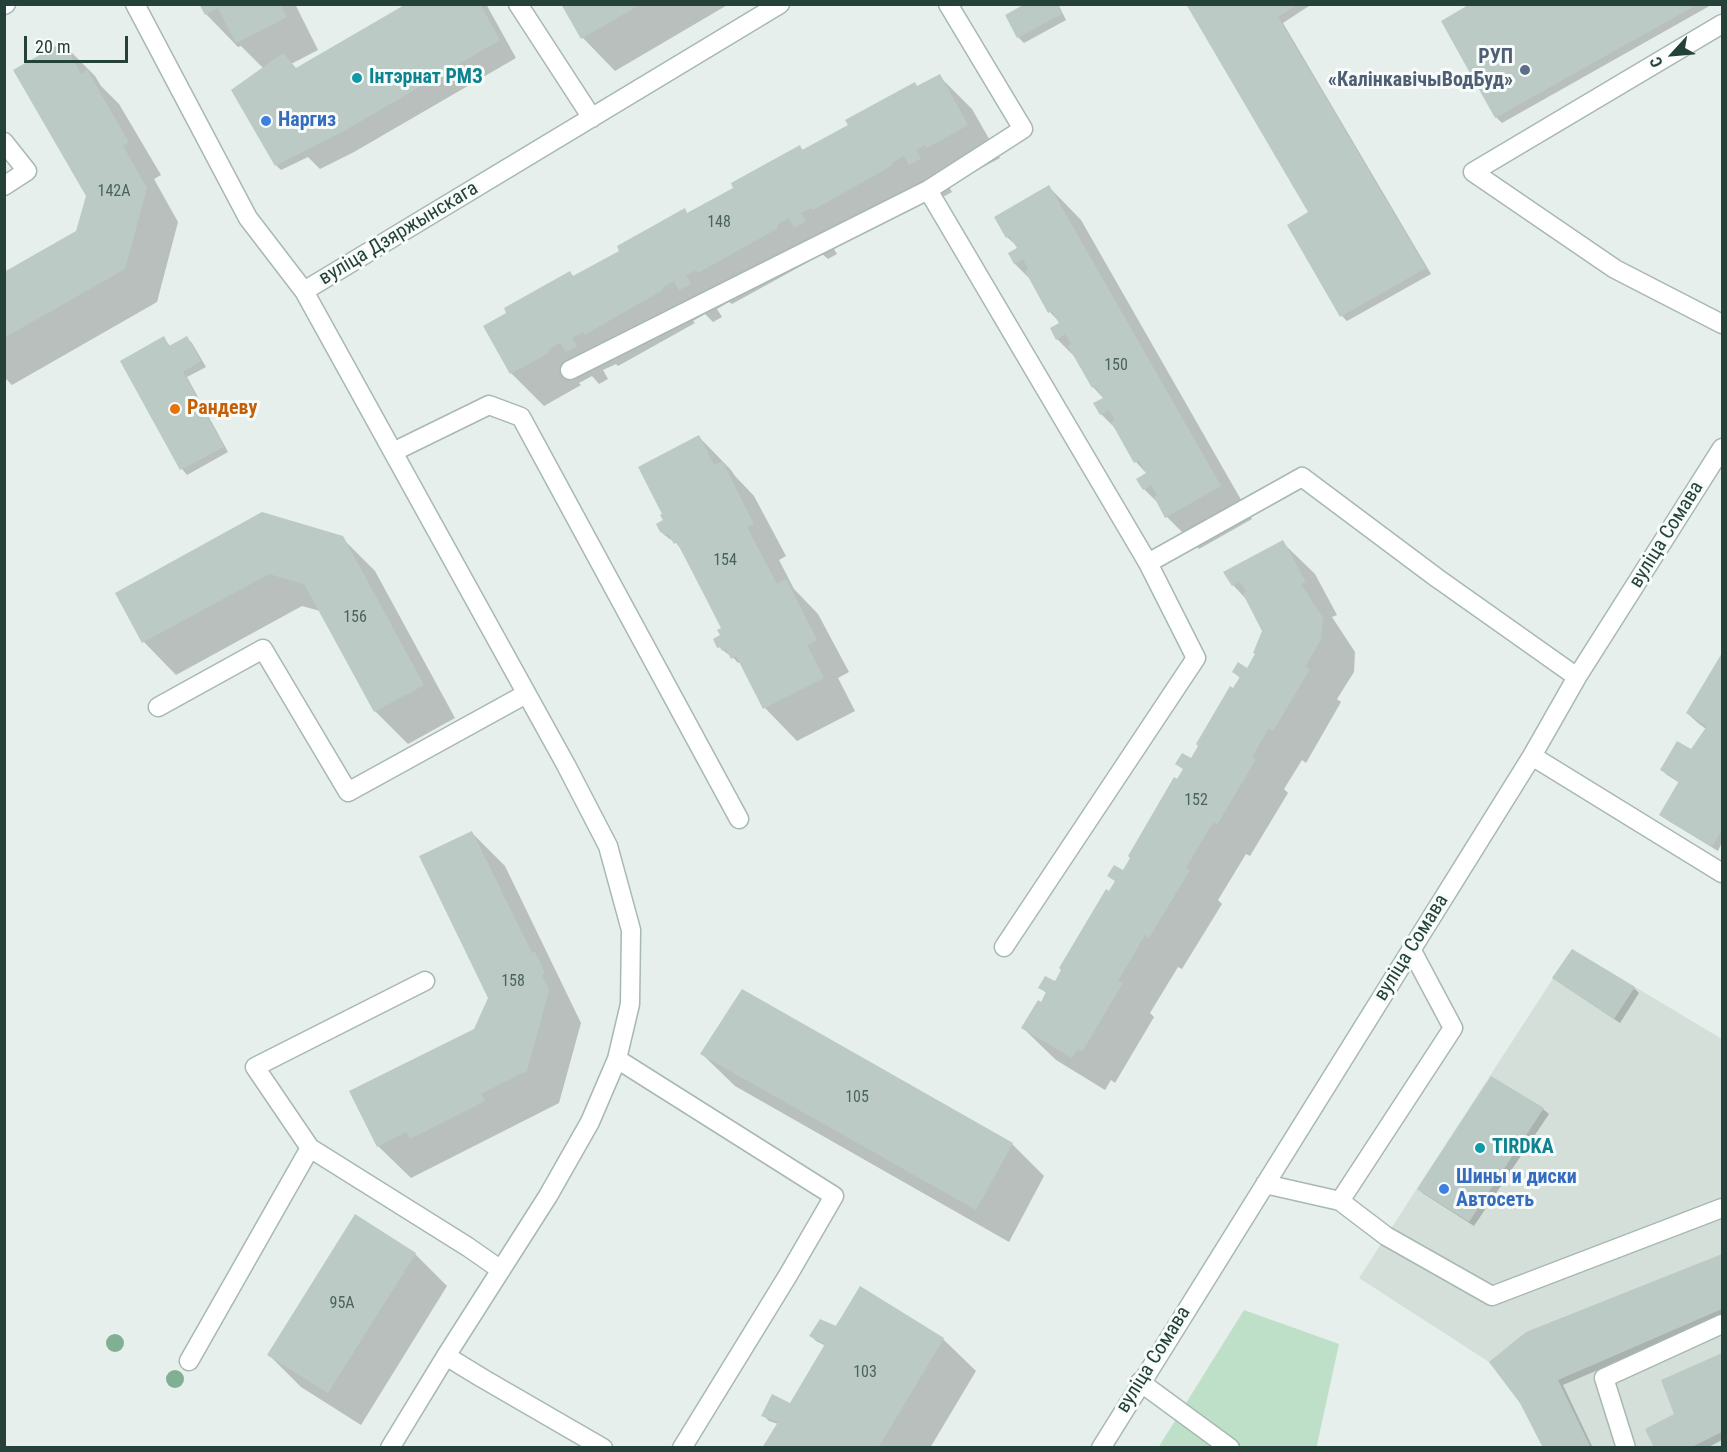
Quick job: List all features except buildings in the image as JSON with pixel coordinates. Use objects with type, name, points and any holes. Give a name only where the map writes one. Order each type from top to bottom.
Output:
[{"type":"street","name":"вуліца Дзяржынскага","points":[[135,4],[248,218],[304,291],[780,4]]},
{"type":"street","points":[[518,4],[592,118]]},
{"type":"street","points":[[570,370],[928,190],[1023,129],[948,4]]},
{"type":"street","points":[[1722,24],[1473,172],[1615,269],[1722,324]]},
{"type":"street","points":[[4,142],[27,171],[4,186]]},
{"type":"street","points":[[928,190],[1148,563],[1196,658],[1004,947]]},
{"type":"street","points":[[304,291],[566,765],[608,846],[631,930],[630,1004],[617,1059],[590,1122],[548,1196],[390,1448]]},
{"type":"street","points":[[393,452],[489,405],[521,417],[739,819]]},
{"type":"street","name":"вуліца Сомава","points":[[1101,1448],[1532,756],[1577,677],[1722,448]]},
{"type":"street","points":[[1148,563],[1302,477],[1437,578],[1577,677]]},
{"type":"street","points":[[158,707],[263,650],[348,792],[526,693]]},
{"type":"street","points":[[1532,756],[1722,873]]},
{"type":"street","points":[[1340,1201],[1453,1028],[1411,949]]},
{"type":"street","points":[[425,981],[255,1067],[310,1148],[501,1270]]},
{"type":"street","points":[[617,1059],[834,1196],[788,1277],[682,1448]]},
{"type":"street","points":[[189,1361],[310,1148]]},
{"type":"street","points":[[1265,1184],[1340,1201],[1386,1236],[1492,1296],[1722,1208]]},
{"type":"street","points":[[1626,1448],[1604,1378],[1722,1324]]},
{"type":"street","points":[[446,1356],[603,1448]]},
{"type":"street","points":[[1140,1382],[1230,1448]]},
{"type":"shaded area","points":[[1572,949],[1722,1039],[1722,1447],[1543,1447],[1520,1403],[1489,1362],[1359,1278]]},
{"type":"green space","points":[[1244,1310],[1339,1344],[1318,1447],[1158,1448]]},
{"type":"place","name":"РУП «КалінкавічыВодБуд»","points":[[1525,70]]},
{"type":"place","name":"Інтэрнат РМЗ","points":[[357,78]]},
{"type":"place","name":"Наргиз","points":[[266,121]]},
{"type":"place","name":"Рандеву","points":[[175,409]]},
{"type":"place","name":"TIRDKA","points":[[1480,1148]]},
{"type":"place","name":"Шины и диски Автосеть","points":[[1444,1189]]}]
